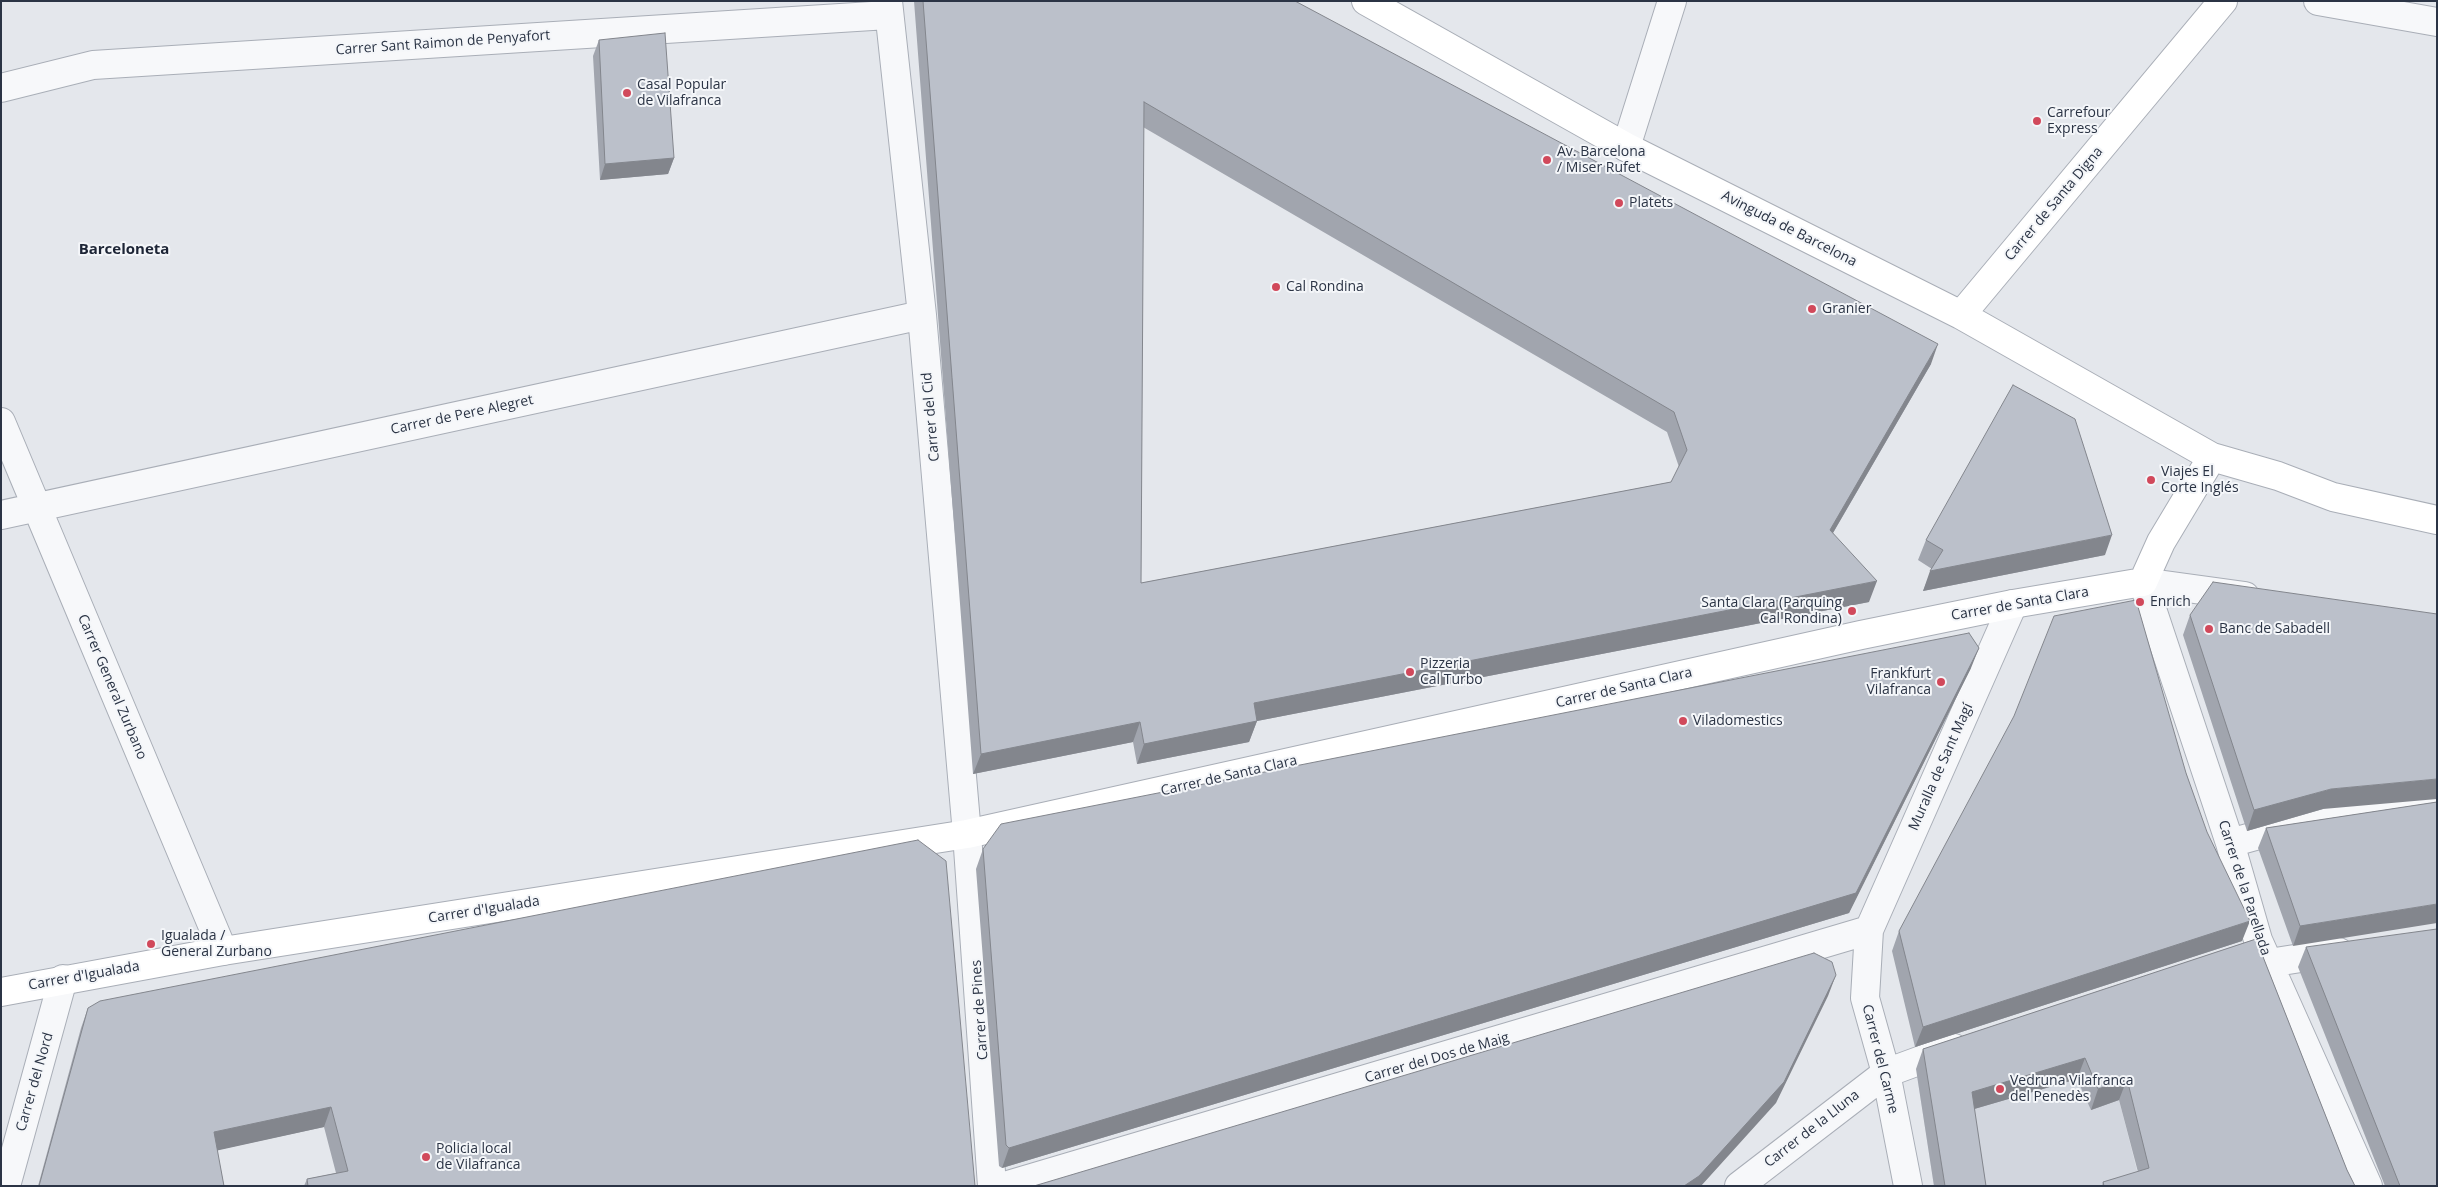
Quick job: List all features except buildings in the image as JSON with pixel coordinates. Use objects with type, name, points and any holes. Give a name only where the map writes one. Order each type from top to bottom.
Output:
[{"type":"street","name":"Avinguda de Barcelona","points":[[1366,1],[1626,147],[1961,315],[2212,457],[2278,476],[2333,497],[2437,520]]},
{"type":"street","points":[[1626,147],[1672,1]]},
{"type":"street","name":"Carrer de Santa Digna","points":[[1961,315],[2223,1]]},
{"type":"street","points":[[2318,1],[2437,22]]},
{"type":"street","name":"Carrer Sant Raimon de Penyafort","points":[[1,88],[93,65],[888,8]]},
{"type":"street","name":"Carrer del Cid","points":[[888,8],[922,315],[967,834]]},
{"type":"street","name":"Carrer de Pere Alegret","points":[[1,515],[922,315]]},
{"type":"street","name":"Carrer General Zurbano","points":[[1,422],[223,951]]},
{"type":"street","points":[[2212,457],[2161,542],[2143,582],[2270,600]]},
{"type":"street","name":"Carrer de Santa Clara","points":[[967,834],[2013,604],[2143,582]]},
{"type":"street","name":"Carrer de la Parellada","points":[[2143,582],[2230,843],[2264,952],[2368,1186]]},
{"type":"street","name":"Muralla de Sant Magí","points":[[1869,930],[2013,604]]},
{"type":"street","points":[[2230,843],[2320,818],[2437,806]]},
{"type":"street","name":"Carrer d'Igualada","points":[[1,992],[63,979],[223,951],[967,834]]},
{"type":"street","name":"Carrer de Pines","points":[[967,834],[992,1186]]},
{"type":"street","name":"Carrer del Carme","points":[[1869,930],[1865,998],[1886,1073],[1908,1186]]},
{"type":"street","name":"Carrer del Dos de Maig","points":[[1006,1186],[1869,930]]},
{"type":"street","points":[[2230,950],[2264,952],[2362,948]]},
{"type":"street","name":"Carrer del Nord","points":[[6,1186],[63,979]]},
{"type":"street","name":"Carrer de la Lluna","points":[[1739,1186],[1886,1073],[1979,1040]]},
{"type":"shaded area","name":"Vedruna Vilafranca del Penedès","points":[[2125,999],[2119,1100],[2141,1186],[1934,1186],[1916,1069]]},
{"type":"place","name":"Casal Popular de Vilafranca","points":[[627,93]]},
{"type":"place","name":"Carrefour Express","points":[[2037,121]]},
{"type":"place","name":"Av. Barcelona / Miser Rufet","points":[[1547,160]]},
{"type":"place","name":"Platets","points":[[1619,203]]},
{"type":"place","name":"Cal Rondina","points":[[1276,287]]},
{"type":"place","name":"Granier","points":[[1812,309]]},
{"type":"place","name":"Viajes El Corte Inglés","points":[[2151,480]]},
{"type":"place","name":"Enrich","points":[[2140,602]]},
{"type":"place","name":"Santa Clara (Parquing Cal Rondina)","points":[[1852,611]]},
{"type":"place","name":"Banc de Sabadell","points":[[2209,629]]},
{"type":"place","name":"Pizzeria Cal Turbo","points":[[1410,672]]},
{"type":"place","name":"Frankfurt Vilafranca","points":[[1941,682]]},
{"type":"place","name":"Viladomestics","points":[[1683,721]]},
{"type":"place","name":"Igualada / General Zurbano","points":[[151,944]]},
{"type":"place","name":"Vedruna Vilafranca del Penedès","points":[[2000,1089]]},
{"type":"place","name":"Policia local de Vilafranca","points":[[426,1157]]},
{"type":"district","name":"Barceloneta","points":[[124,250]]}]
